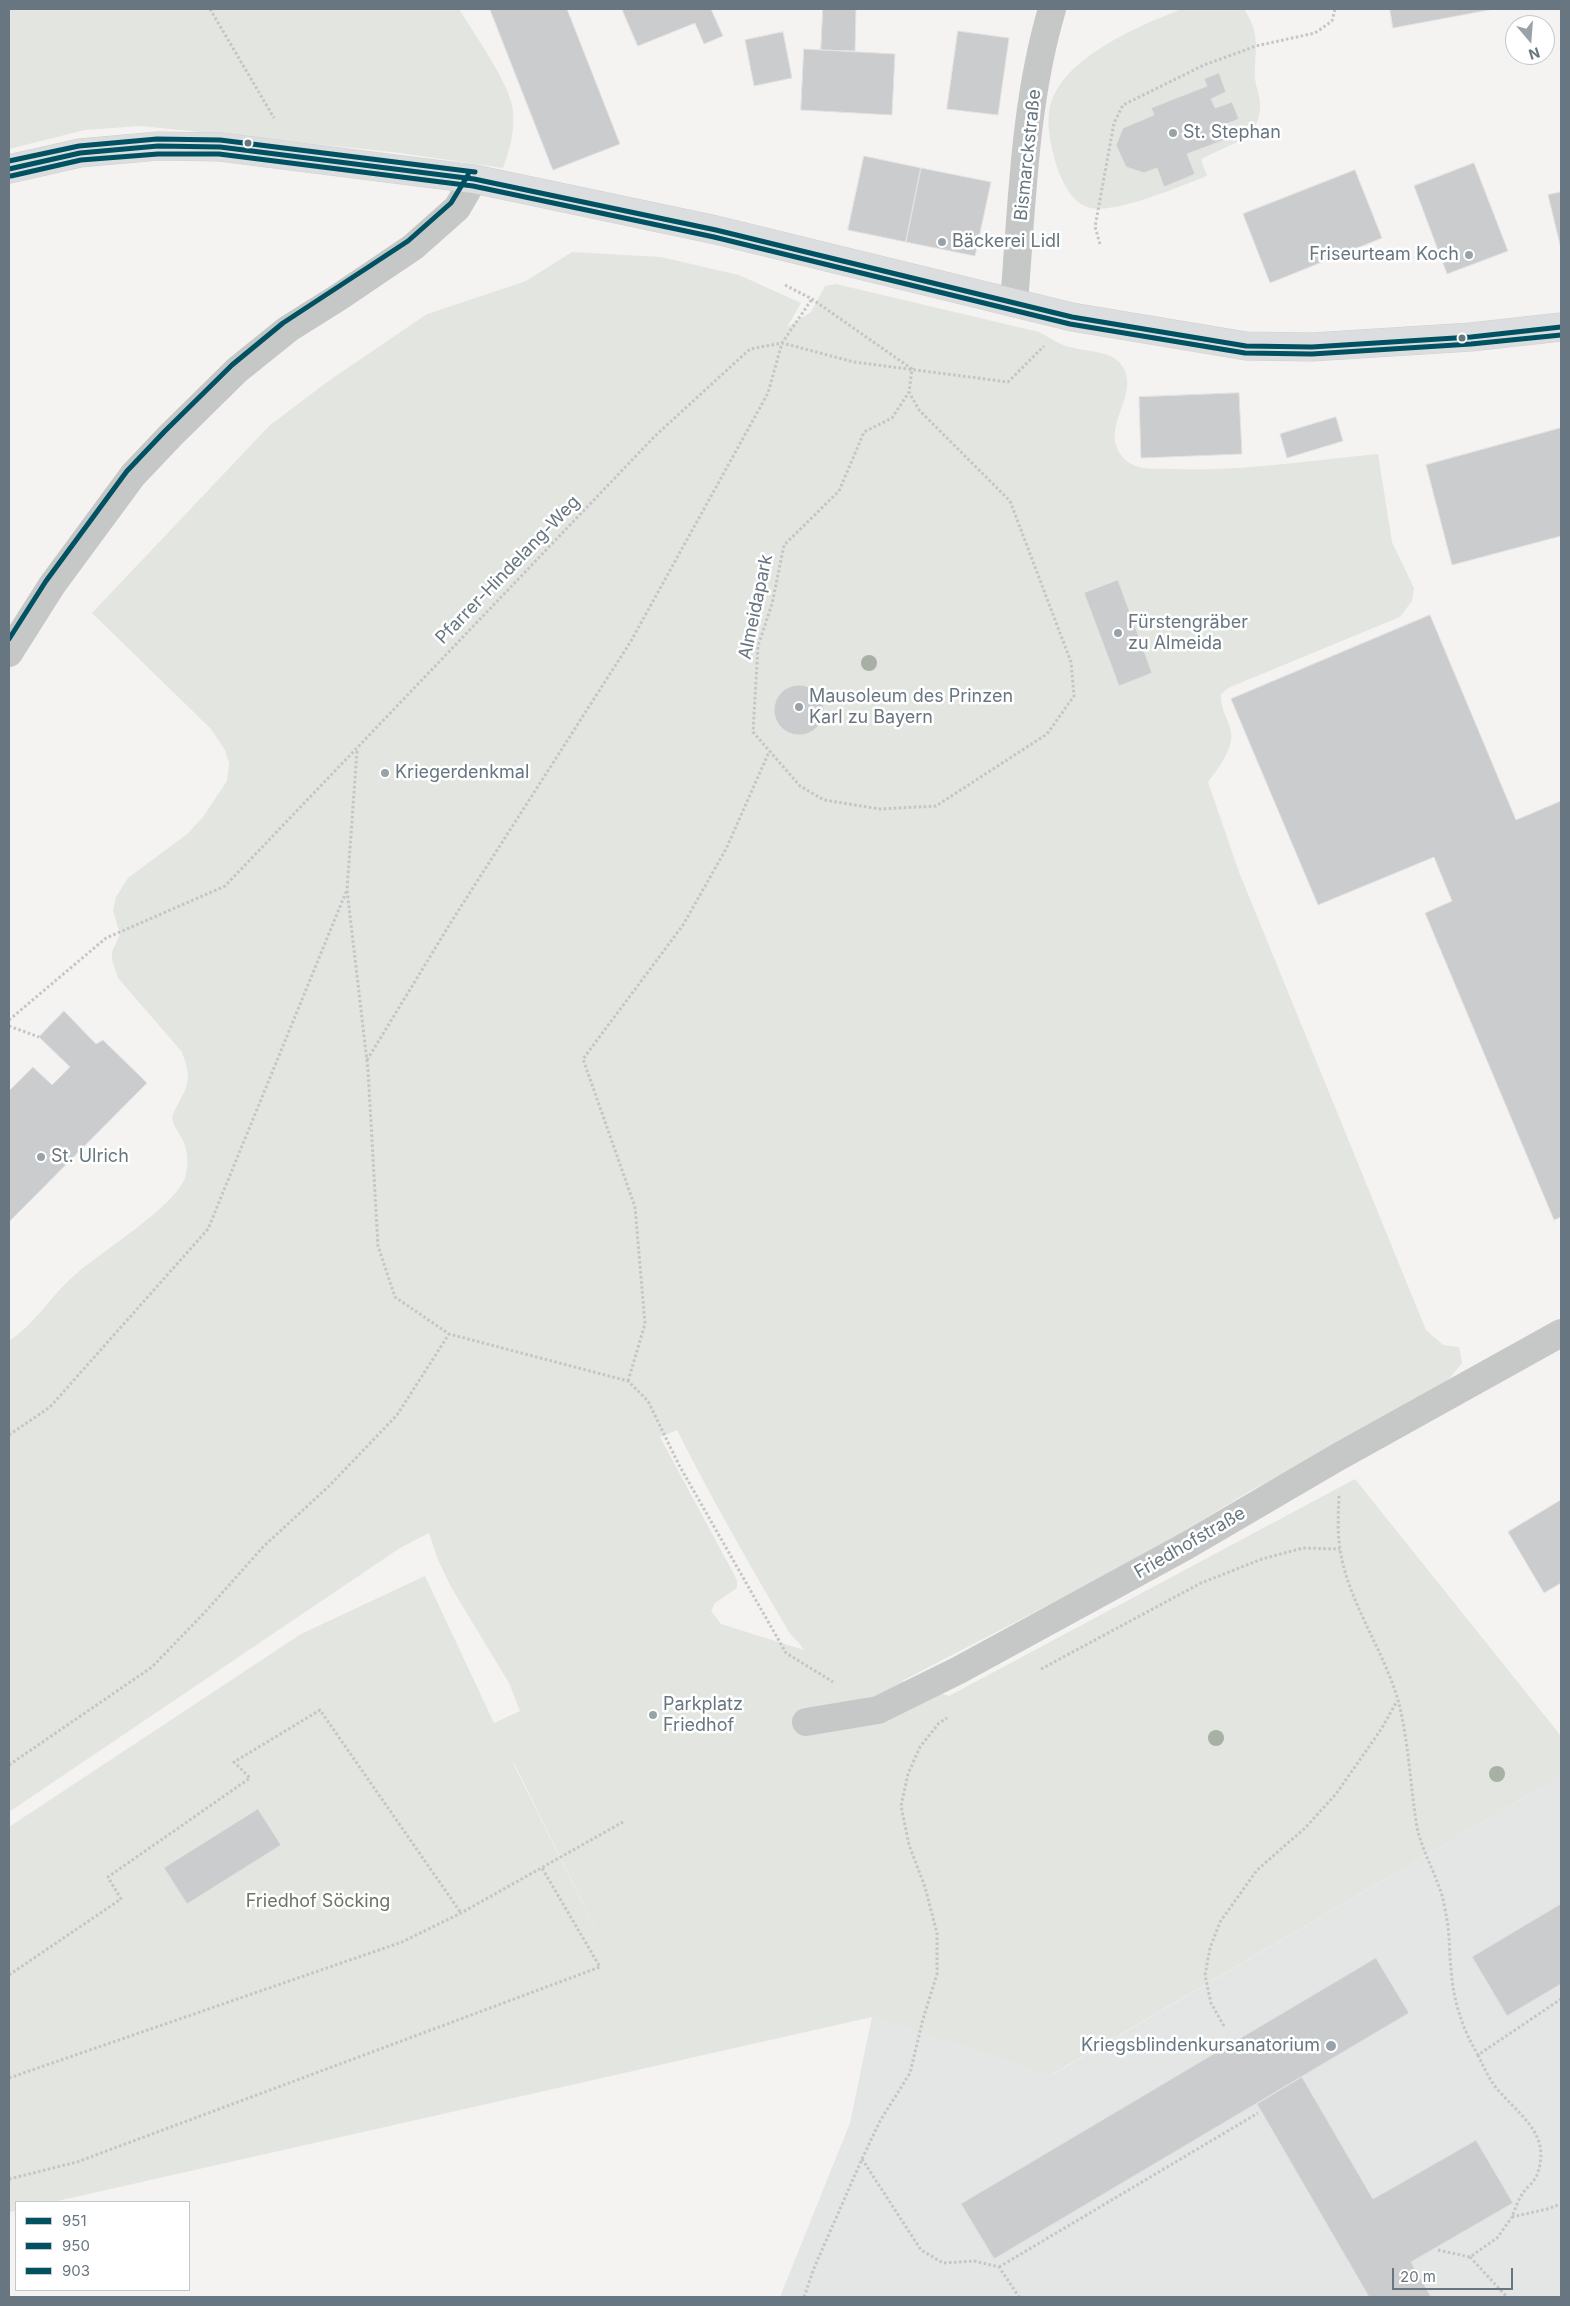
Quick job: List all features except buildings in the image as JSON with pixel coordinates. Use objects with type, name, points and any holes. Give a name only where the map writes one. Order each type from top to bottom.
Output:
[{"type":"street","name":"Bismarckstraße","points":[[1014,303],[1029,114],[1044,35],[1052,9]]},
{"type":"street","points":[[9,169],[80,153],[158,146],[220,147],[474,179],[716,230],[1072,317],[1246,346],[1322,346],[1471,337],[1561,327]]},
{"type":"street","points":[[9,653],[52,585],[133,475],[170,436],[237,370],[288,329],[340,298],[413,247],[457,208],[474,179]]},
{"type":"street","name":"Friedhofstraße","points":[[806,1722],[878,1710],[959,1670],[1068,1612],[1338,1457],[1561,1333]]},
{"type":"path","points":[[210,9],[276,122]]},
{"type":"path","points":[[1100,244],[1095,228],[1114,123],[1123,105],[1204,65],[1256,46],[1315,33],[1332,21],[1335,9]]},
{"type":"path","points":[[779,282],[812,299],[912,369]]},
{"type":"path","points":[[367,1060],[453,919],[631,641],[768,393],[782,343],[812,299]]},
{"type":"path","name":"Pfarrer-Hindelang-Weg","points":[[9,1020],[106,938],[225,886],[655,436],[750,349],[782,343],[854,362],[1008,382],[1072,317]]},
{"type":"path","name":"Almeidapark","points":[[909,392],[918,410],[1010,501],[1071,662],[1074,696],[1047,734],[936,806],[880,809],[824,800],[800,786],[753,732],[758,646],[772,604],[784,545],[839,491],[864,432],[892,418],[909,392],[912,369]]},
{"type":"path","points":[[357,750],[347,890],[367,1060],[378,1246],[395,1296],[449,1334],[628,1381],[648,1401],[679,1465],[786,1653],[878,1710]]},
{"type":"path","points":[[628,1381],[645,1324],[635,1207],[582,1059],[683,925],[726,848],[769,752]]},
{"type":"path","points":[[9,1435],[50,1407],[208,1229],[347,890]]},
{"type":"path","points":[[9,1026],[38,1037]]},
{"type":"path","points":[[9,1765],[152,1667],[206,1612],[263,1547],[329,1486],[397,1415],[449,1334]]},
{"type":"path","points":[[1338,1457],[1337,1534],[1340,1550],[1352,1592],[1386,1666],[1398,1700],[1408,1745],[1418,1829],[1428,1862],[1439,1885],[1447,1922],[1451,1972],[1457,2010],[1484,2070],[1495,2086],[1538,2135],[1542,2156],[1537,2176],[1523,2193],[1512,2217],[1497,2238],[1470,2257]]},
{"type":"path","points":[[1034,1672],[1210,1580],[1262,1559],[1303,1548],[1340,1550]]},
{"type":"path","points":[[1224,2026],[1211,2003],[1205,1976],[1210,1948],[1220,1922],[1257,1870],[1306,1828],[1336,1794],[1382,1728],[1398,1700]]},
{"type":"path","points":[[9,1975],[122,1899],[108,1877],[250,1778],[234,1762],[320,1710],[462,1913]]},
{"type":"path","points":[[804,2297],[814,2268],[880,2121],[910,2074],[936,1974],[936,1933],[925,1888],[909,1845],[901,1806],[908,1774],[920,1747],[938,1723],[954,1713]]},
{"type":"path","points":[[9,2078],[402,1942],[462,1913],[623,1822]]},
{"type":"path","points":[[9,2179],[77,2162],[600,1967],[542,1868]]},
{"type":"path","points":[[1478,2055],[1561,1999]]},
{"type":"path","points":[[1000,2268],[1258,2113]]},
{"type":"path","points":[[862,2159],[922,2250],[942,2263],[974,2261],[1000,2268],[1019,2297]]},
{"type":"path","points":[[1512,2217],[1561,2204]]},
{"type":"path","points":[[1438,2250],[1470,2257],[1506,2297]]},
{"type":"shaded area","name":"Kriegsblindenkursanatorium","points":[[1561,1776],[1561,2297],[780,2297],[850,2123],[872,2017],[1052,2075]]},
{"type":"green space","points":[[9,9],[459,9],[499,73],[510,100],[513,111],[513,126],[508,154],[503,168],[393,152],[141,126],[85,130],[9,149]]},
{"type":"green space","points":[[1182,9],[1244,9],[1250,19],[1256,43],[1255,79],[1260,99],[1260,111],[1252,135],[1201,159],[1207,176],[1129,204],[1099,209],[1087,207],[1070,194],[1055,161],[1050,137],[1049,112],[1055,93],[1067,76],[1102,47],[1122,35]]},
{"type":"green space","name":"Friedhof Söcking","points":[[572,252],[661,257],[739,275],[801,303],[787,327],[811,312],[825,286],[836,284],[1039,332],[1062,345],[1109,356],[1120,363],[1126,373],[1127,383],[1126,394],[1116,427],[1115,438],[1117,448],[1123,457],[1135,466],[1151,469],[1224,469],[1378,454],[1392,542],[1414,588],[1412,601],[1400,617],[1228,688],[1221,694],[1223,709],[1230,727],[1231,739],[1224,759],[1208,782],[1239,872],[1426,1330],[1443,1345],[1459,1347],[1462,1363],[1449,1379],[1332,1449],[1250,1491],[1182,1532],[1083,1587],[902,1681],[949,1696],[1355,1479],[1561,1736],[1561,1776],[1051,2075],[872,2017],[57,2201],[15,2201],[15,2211],[9,2212],[9,1827],[301,1634],[425,1576],[494,1723],[520,1711],[509,1683],[451,1587],[438,1560],[429,1533],[400,1548],[9,1812],[9,1341],[35,1318],[76,1274],[136,1229],[167,1202],[178,1190],[185,1178],[186,1152],[172,1117],[188,1080],[186,1063],[182,1052],[118,978],[112,960],[112,952],[120,934],[113,911],[116,897],[128,878],[187,834],[203,817],[227,781],[229,763],[225,750],[211,729],[92,613],[269,426],[327,382],[427,314],[526,281]],"holes":[[[677,1430],[787,1629],[804,1650],[721,1624],[711,1611],[715,1603],[737,1588],[737,1580],[660,1437]],[[513,1763],[514,1763],[623,1985]]]},
{"type":"transit line","name":"903","points":[[9,161],[79,146],[157,139],[220,140],[475,172]]},
{"type":"transit line","name":"951","points":[[9,169],[80,153],[158,146],[220,147],[474,179],[716,230],[1072,317],[1246,346],[1312,347],[1471,337],[1561,327]]},
{"type":"transit line","name":"950","points":[[11,176],[81,160],[158,154],[219,154],[473,186],[714,237],[1070,324],[1245,353],[1312,354],[1471,344],[1561,335]]},
{"type":"transit line","name":"903","points":[[9,639],[46,581],[127,471],[165,431],[232,365],[283,323],[408,241],[451,203],[468,175]]},
{"type":"place","name":"St. Stephan","points":[[1173,133]]},
{"type":"place","name":"Bäckerei Lidl","points":[[942,242]]},
{"type":"place","name":"Friseurteam Koch","points":[[1469,255]]},
{"type":"place","name":"Fürstengräber zu Almeida","points":[[1118,633]]},
{"type":"place","name":"Mausoleum des Prinzen Karl zu Bayern","points":[[799,707]]},
{"type":"place","name":"Kriegerdenkmal","points":[[385,773]]},
{"type":"place","name":"St. Ulrich","points":[[41,1157]]},
{"type":"place","name":"Parkplatz Friedhof","points":[[653,1715]]},
{"type":"place","name":"Kriegsblindenkursanatorium","points":[[1331,2046]]}]
